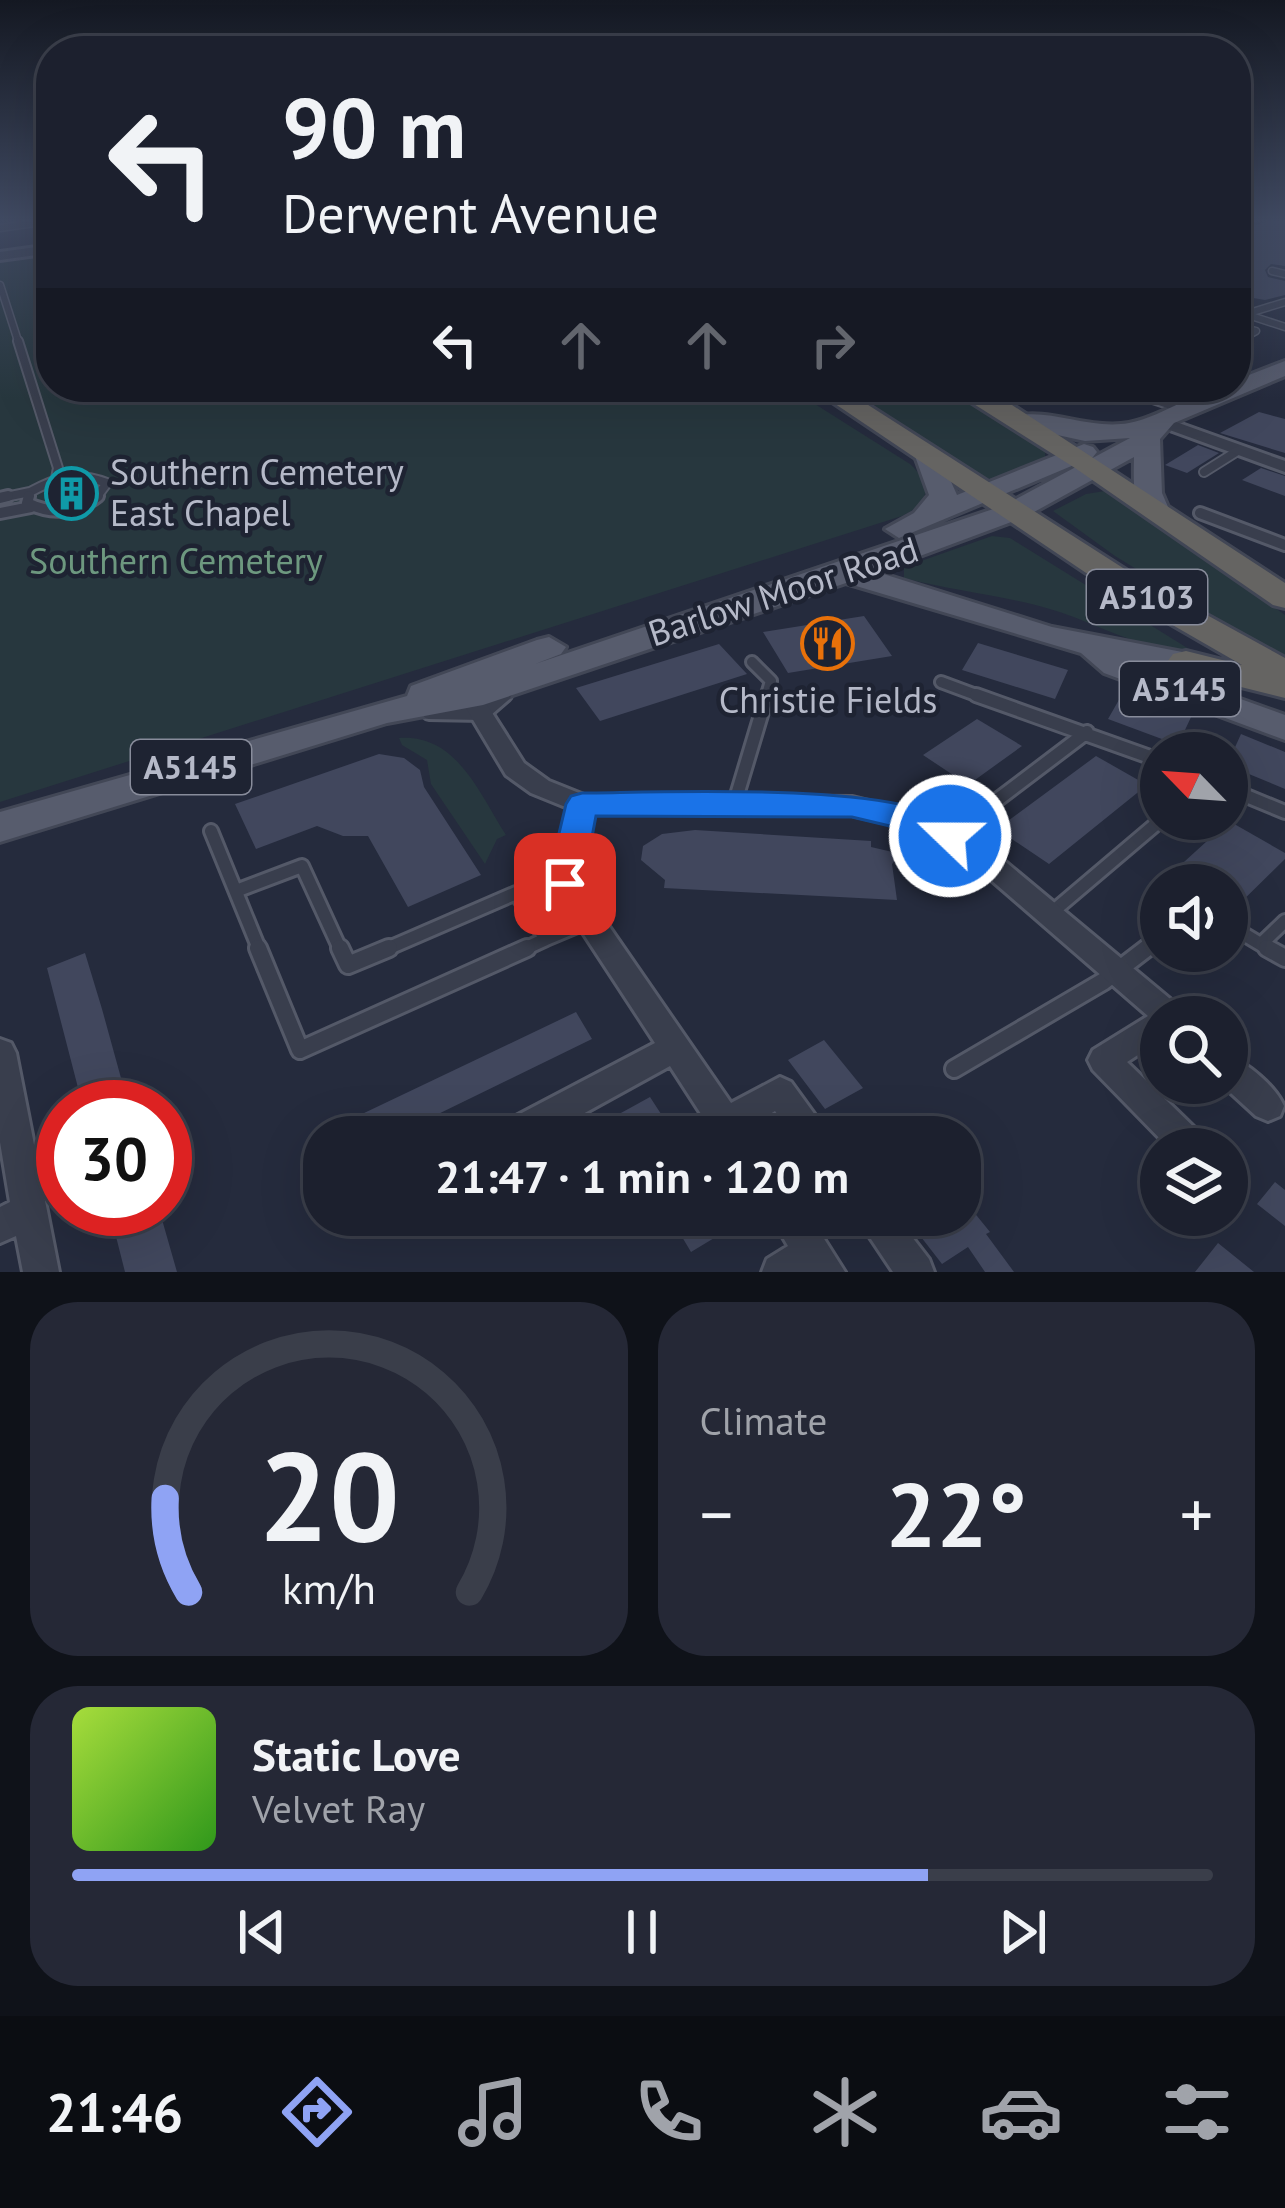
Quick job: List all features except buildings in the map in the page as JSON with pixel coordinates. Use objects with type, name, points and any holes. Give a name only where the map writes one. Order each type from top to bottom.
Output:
[{"type":"highway","name":"A5103","points":[[846,402],[1122,583],[1285,674]]},
{"type":"highway","name":"A5103","points":[[989,402],[1089,461],[1157,514],[1285,598]]},
{"type":"highway","name":"A5103","points":[[1186,662],[1285,688]]},
{"type":"main road","name":"Barlow Moor Road","points":[[1251,385],[1282,372]]},
{"type":"main road","name":"Barlow Moor Road","points":[[0,827],[383,712],[470,696],[845,573],[1210,402]]},
{"type":"main road","name":"A5145","points":[[1024,421],[1085,433],[1167,420]]},
{"type":"main road","points":[[1157,514],[1148,493],[1167,420]]},
{"type":"main road","points":[[914,524],[932,514],[943,495],[928,455]]},
{"type":"main road","name":"Barlow Moor Road","points":[[470,696],[803,564],[914,524],[1002,503]]},
{"type":"main road","name":"A5145","points":[[803,564],[1078,643],[1121,646],[1186,662]]},
{"type":"main road","name":"A5145","points":[[772,596],[856,592],[932,603]]},
{"type":"main road","name":"A5145","points":[[1078,643],[1116,666],[1285,728]]},
{"type":"street","points":[[1167,420],[1285,467]]},
{"type":"street","points":[[470,696],[514,769],[540,787],[582,804],[852,806],[924,823],[950,836],[1146,996]]},
{"type":"street","points":[[582,804],[565,884],[720,1116]]},
{"type":"street","points":[[1140,1037],[1104,1060],[1140,1096]]},
{"type":"street","points":[[547,1116],[674,1048]]},
{"type":"street","points":[[0,1053],[15,1218],[41,1272]]},
{"type":"street","points":[[1248,1088],[1268,1106]]},
{"type":"street","points":[[748,1116],[780,1092],[798,1116]]},
{"type":"street","points":[[1148,1104],[1172,1128]]},
{"type":"street","points":[[780,1272],[820,1262],[802,1236]]},
{"type":"street","points":[[889,1236],[916,1272]]},
{"type":"lane","points":[[0,285],[36,399]]},
{"type":"lane","points":[[1251,310],[1285,302]]},
{"type":"lane","points":[[1251,316],[1285,327]]},
{"type":"lane","points":[[37,402],[58,468],[56,478]]},
{"type":"lane","points":[[1148,402],[1167,420]]},
{"type":"lane","points":[[1163,402],[1167,420]]},
{"type":"lane","points":[[1204,472],[1239,450]]},
{"type":"lane","points":[[0,498],[30,492],[56,478],[94,475],[107,483],[107,489],[93,501],[67,510],[32,507],[0,513]]},
{"type":"lane","points":[[30,492],[27,502],[32,507]]},
{"type":"lane","points":[[1200,513],[1285,545]]},
{"type":"lane","points":[[734,805],[771,681],[752,662]]},
{"type":"lane","points":[[941,682],[1140,753]]},
{"type":"lane","points":[[950,836],[1087,732]]},
{"type":"lane","points":[[1248,797],[1285,812]]},
{"type":"lane","points":[[211,830],[300,1050],[589,921]]},
{"type":"lane","points":[[1050,914],[1140,838]]},
{"type":"lane","points":[[236,892],[302,866],[348,965],[516,893],[546,939]]},
{"type":"lane","points":[[1262,943],[1285,921]]},
{"type":"lane","points":[[1248,935],[1285,958]]},
{"type":"lane","points":[[954,1069],[1140,953]]},
{"type":"green space","name":"Southern Cemetery","points":[[0,280],[36,280],[36,402],[812,402],[910,464],[925,486],[923,499],[902,516],[0,802]]},
{"type":"green space","points":[[857,402],[974,402],[1046,444],[1045,457],[996,479],[978,478]]},
{"type":"green space","points":[[1111,490],[1285,615],[1285,660],[1115,556],[1053,511],[1086,494]]},
{"type":"green space","points":[[992,536],[1010,538],[1189,649],[1156,647],[1035,605],[904,578],[904,567]]},
{"type":"green space","points":[[399,738],[436,746],[476,785],[506,835],[497,839],[485,864],[431,784],[427,760],[402,745]]},
{"type":"place","name":"Southern Cemetery East Chapel","points":[[71,493]]},
{"type":"place","name":"Christie Fields","points":[[828,644]]},
{"type":"route","points":[[565,884],[582,804],[852,806],[889,812],[950,836]]}]
